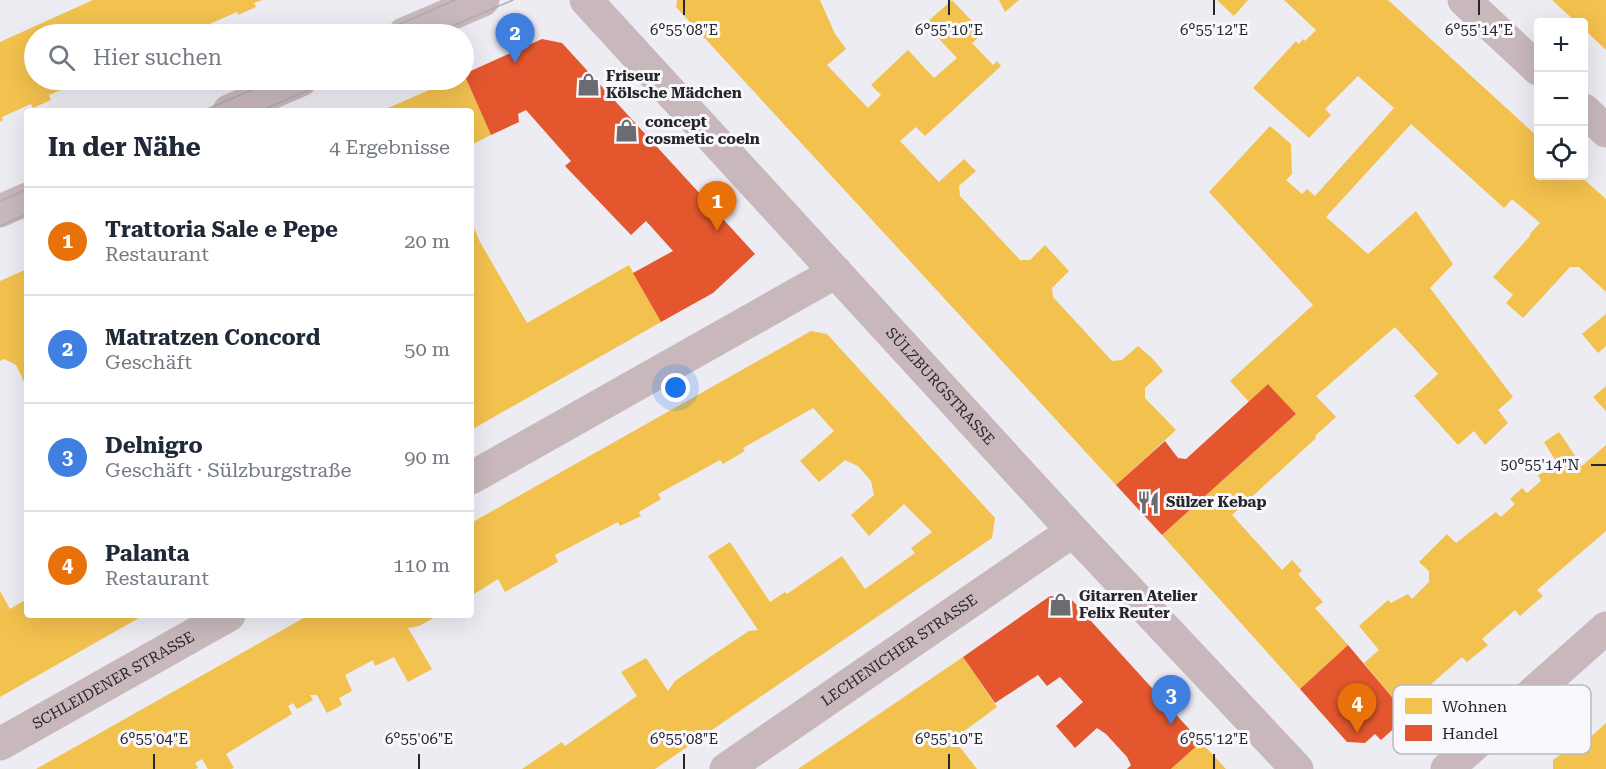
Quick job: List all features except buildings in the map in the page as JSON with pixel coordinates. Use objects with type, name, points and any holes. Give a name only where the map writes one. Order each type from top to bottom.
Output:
[{"type":"street","points":[[427,24],[483,0]]},
{"type":"street","name":"SÜLZBURGSTRASSE","points":[[586,0],[1073,531],[1297,769]]},
{"type":"street","points":[[1464,0],[1534,64]]},
{"type":"street","points":[[236,108],[278,90]]},
{"type":"street","points":[[1588,114],[1606,131]]},
{"type":"street","points":[[0,211],[24,200]]},
{"type":"street","points":[[474,476],[836,272]]},
{"type":"street","name":"LECHENICHER STRASSE","points":[[726,769],[1073,531]]},
{"type":"street","name":"SCHLEIDENER STRASSE","points":[[0,744],[224,618]]},
{"type":"street","points":[[1542,685],[1606,628]]},
{"type":"street","points":[[1447,769],[1464,754]]},
{"type":"tram line","points":[[400,24],[455,0]]},
{"type":"tram line","points":[[457,24],[513,0]]},
{"type":"tram line","points":[[210,108],[252,90]]},
{"type":"tram line","points":[[267,108],[309,90]]},
{"type":"tram line","points":[[0,201],[24,190]]},
{"type":"tram line","points":[[0,226],[24,215]]},
{"type":"place","name":"Matratzen Concord","points":[[515,63]]},
{"type":"place","name":"Friseur Kölsche Mädchen","points":[[588,85]]},
{"type":"place","name":"concept cosmetic coeln","points":[[627,131]]},
{"type":"place","name":"Trattoria Sale e Pepe","points":[[717,231]]},
{"type":"place","name":"Sülzer Kebap","points":[[1148,502]]},
{"type":"place","name":"Gitarren Atelier Felix Reuter","points":[[1061,605]]},
{"type":"place","name":"Delnigro","points":[[1171,725]]},
{"type":"place","name":"Palanta","points":[[1357,733]]}]
